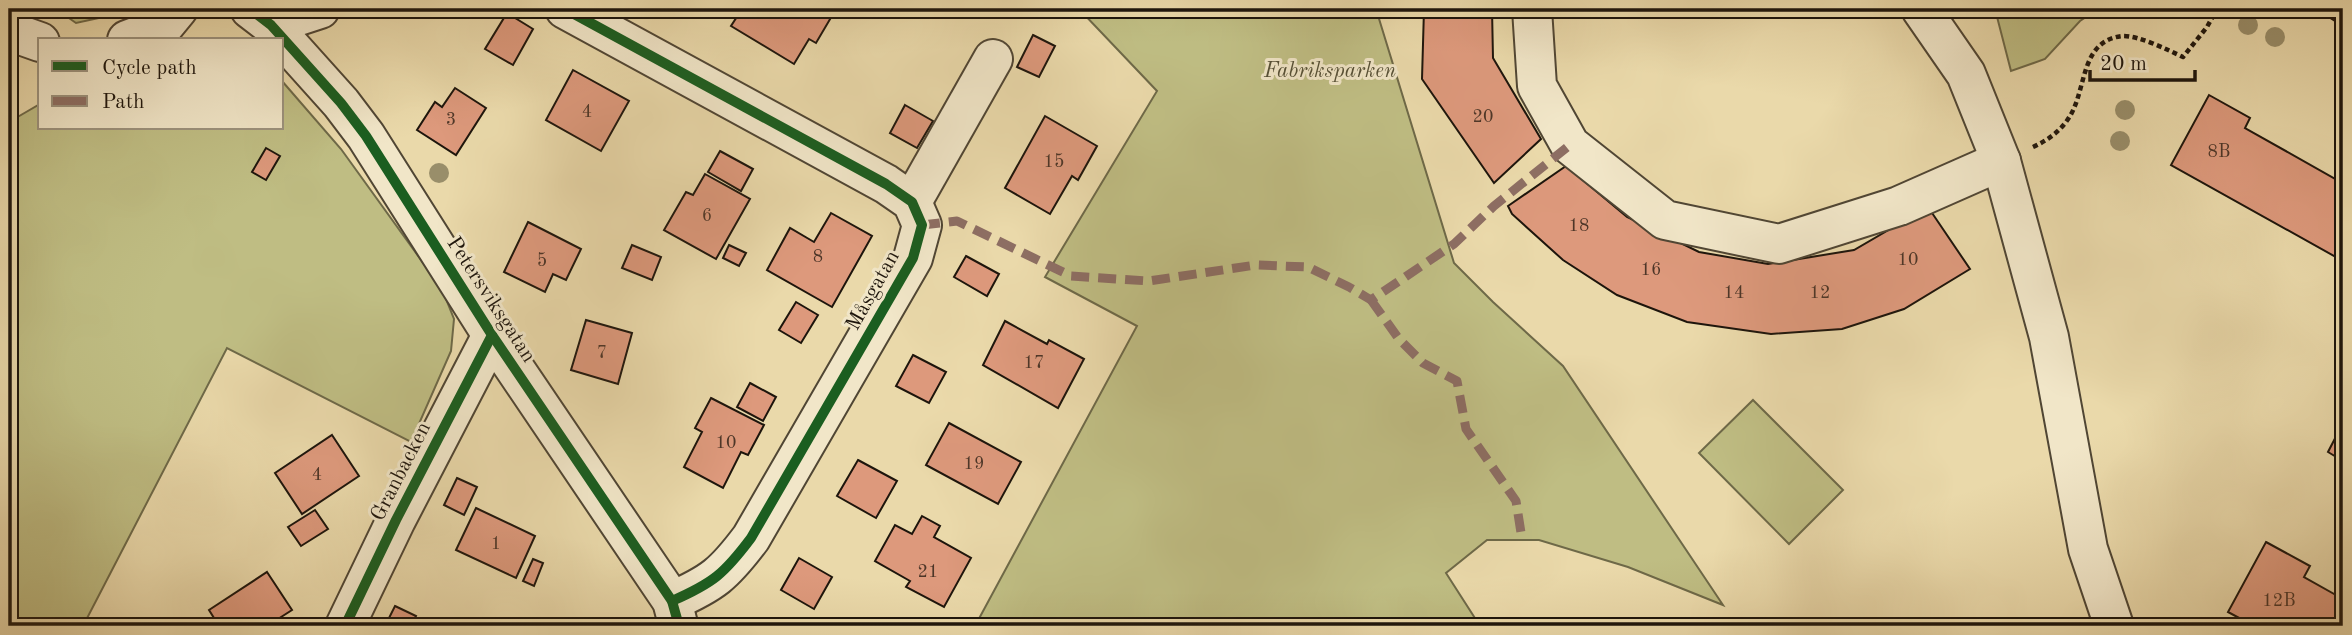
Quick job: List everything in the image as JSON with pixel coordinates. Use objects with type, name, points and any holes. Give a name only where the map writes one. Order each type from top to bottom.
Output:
[{"type":"street","points":[[20,9],[9,28],[38,41]]},
{"type":"street","points":[[132,38],[164,26],[178,9]]},
{"type":"street","points":[[261,17],[320,9]]},
{"type":"street","points":[[565,9],[607,19],[912,201],[993,58]]},
{"type":"street","points":[[1532,9],[1537,86],[1570,145],[1665,220],[1779,244],[1899,206],[2001,161]]},
{"type":"street","points":[[1921,9],[1966,74],[2001,161],[2049,337],[2088,549],[2114,626]]},
{"type":"street","name":"Petersviksgatan","points":[[261,17],[281,38]]},
{"type":"street","name":"Petersviksgatan","points":[[284,42],[341,103],[366,136],[492,335],[676,614]]},
{"type":"street","name":"Måsgatan","points":[[676,614],[730,567],[758,527],[913,258],[922,225],[912,201]]},
{"type":"street","name":"Granbacken","points":[[345,626],[396,520],[492,335]]},
{"type":"path","points":[[2045,142],[2069,118],[2076,105],[2091,52],[2106,40],[2124,36],[2183,57],[2207,27],[2217,9]]},
{"type":"green space","points":[[65,9],[124,9],[117,14],[76,23],[66,16]]},
{"type":"green space","name":"Fabriksparken","points":[[1079,9],[1376,9],[1454,263],[1563,366],[1723,605],[1628,567],[1539,540],[1487,540],[1446,573],[1480,626],[975,626],[1137,326],[1045,277],[1157,91]]},
{"type":"green space","points":[[1995,9],[2098,9],[2080,21],[2045,59],[2011,71]]},
{"type":"green space","points":[[284,83],[341,149],[442,289],[454,319],[451,351],[411,442],[227,348],[83,626],[9,626],[9,122],[38,105],[38,130],[284,130]]},
{"type":"green space","points":[[1753,400],[1843,490],[1789,544],[1699,453]]},
{"type":"building","points":[[742,9],[836,9],[816,43],[809,39],[794,64],[731,26]]},
{"type":"building","points":[[1424,9],[1492,9],[1493,58],[1541,139],[1494,183],[1422,79]]},
{"type":"building","points":[[2331,9],[2343,9],[2343,26],[2327,16]]},
{"type":"building","points":[[507,13],[533,29],[513,65],[485,49]]},
{"type":"building","points":[[1033,35],[1055,46],[1039,77],[1017,67]]},
{"type":"building","points":[[573,70],[629,101],[601,151],[546,120]]},
{"type":"building","points":[[455,88],[486,108],[456,155],[417,130],[435,102],[442,107]]},
{"type":"building","points":[[2209,95],[2250,118],[2245,128],[2339,181],[2343,172],[2343,261],[2171,165]]},
{"type":"building","points":[[905,105],[933,121],[917,148],[890,133]]},
{"type":"building","points":[[1045,116],[1097,146],[1078,180],[1072,176],[1050,214],[1005,188]]},
{"type":"building","points":[[266,148],[280,156],[266,180],[252,172]]},
{"type":"building","points":[[720,151],[753,169],[741,191],[708,172]]},
{"type":"building","points":[[1566,166],[1627,217],[1699,252],[1768,264],[1854,250],[1928,207],[1970,269],[1904,309],[1842,329],[1771,334],[1687,322],[1617,295],[1563,260],[1512,214],[1508,206]]},
{"type":"building","points":[[705,174],[750,199],[716,259],[664,230],[686,192],[693,195]]},
{"type":"building","points":[[831,213],[872,236],[832,307],[767,270],[790,228],[814,242]]},
{"type":"building","points":[[528,222],[581,249],[566,280],[553,274],[545,292],[504,272]]},
{"type":"building","points":[[632,245],[661,257],[652,280],[622,268]]},
{"type":"building","points":[[729,245],[746,253],[739,266],[723,258]]},
{"type":"building","points":[[966,256],[999,274],[987,296],[954,277]]},
{"type":"building","points":[[796,302],[818,315],[801,343],[779,330]]},
{"type":"building","points":[[586,320],[632,333],[618,384],[571,370]]},
{"type":"building","points":[[1005,321],[1047,344],[1049,340],[1084,359],[1058,408],[983,365]]},
{"type":"building","points":[[913,355],[946,372],[929,403],[896,386]]},
{"type":"building","points":[[750,383],[776,397],[763,421],[737,407]]},
{"type":"building","points":[[711,398],[764,425],[748,455],[741,452],[723,488],[684,467],[702,432],[695,428]]},
{"type":"building","points":[[949,423],[1021,462],[998,504],[926,465]]},
{"type":"building","points":[[2343,423],[2343,461],[2328,452]]},
{"type":"building","points":[[332,435],[359,476],[302,514],[275,473]]},
{"type":"building","points":[[858,460],[897,481],[876,518],[837,496]]},
{"type":"building","points":[[457,478],[477,487],[464,515],[444,505]]},
{"type":"building","points":[[476,508],[535,536],[516,578],[456,550]]},
{"type":"building","points":[[315,510],[328,529],[301,546],[288,527]]},
{"type":"building","points":[[922,516],[940,526],[934,537],[971,558],[944,607],[906,587],[910,581],[875,561],[895,525],[912,534]]},
{"type":"building","points":[[2266,542],[2310,566],[2304,577],[2343,599],[2343,626],[2254,626],[2228,612]]},
{"type":"building","points":[[799,558],[832,577],[814,609],[781,590]]},
{"type":"building","points":[[533,559],[543,563],[534,586],[523,581]]},
{"type":"building","points":[[267,572],[292,610],[267,626],[219,626],[209,610]]},
{"type":"building","points":[[395,606],[416,616],[411,626],[385,626]]},
{"type":"marked path","points":[[922,225],[957,221],[1071,276],[1149,281],[1256,265],[1308,267],[1371,300],[1454,244],[1494,206],[1570,145]]},
{"type":"marked path","points":[[1371,300],[1399,339],[1423,363],[1457,381],[1466,429],[1516,501],[1522,539]]},
{"type":"cycle path","points":[[250,9],[283,38]]},
{"type":"cycle path","points":[[565,9],[886,184],[912,202],[922,225],[913,258],[751,538],[717,576],[698,589],[672,601]]},
{"type":"cycle path","points":[[284,39],[341,103],[366,136],[492,335],[672,601],[679,626]]},
{"type":"cycle path","points":[[345,626],[396,520],[492,335]]}]
